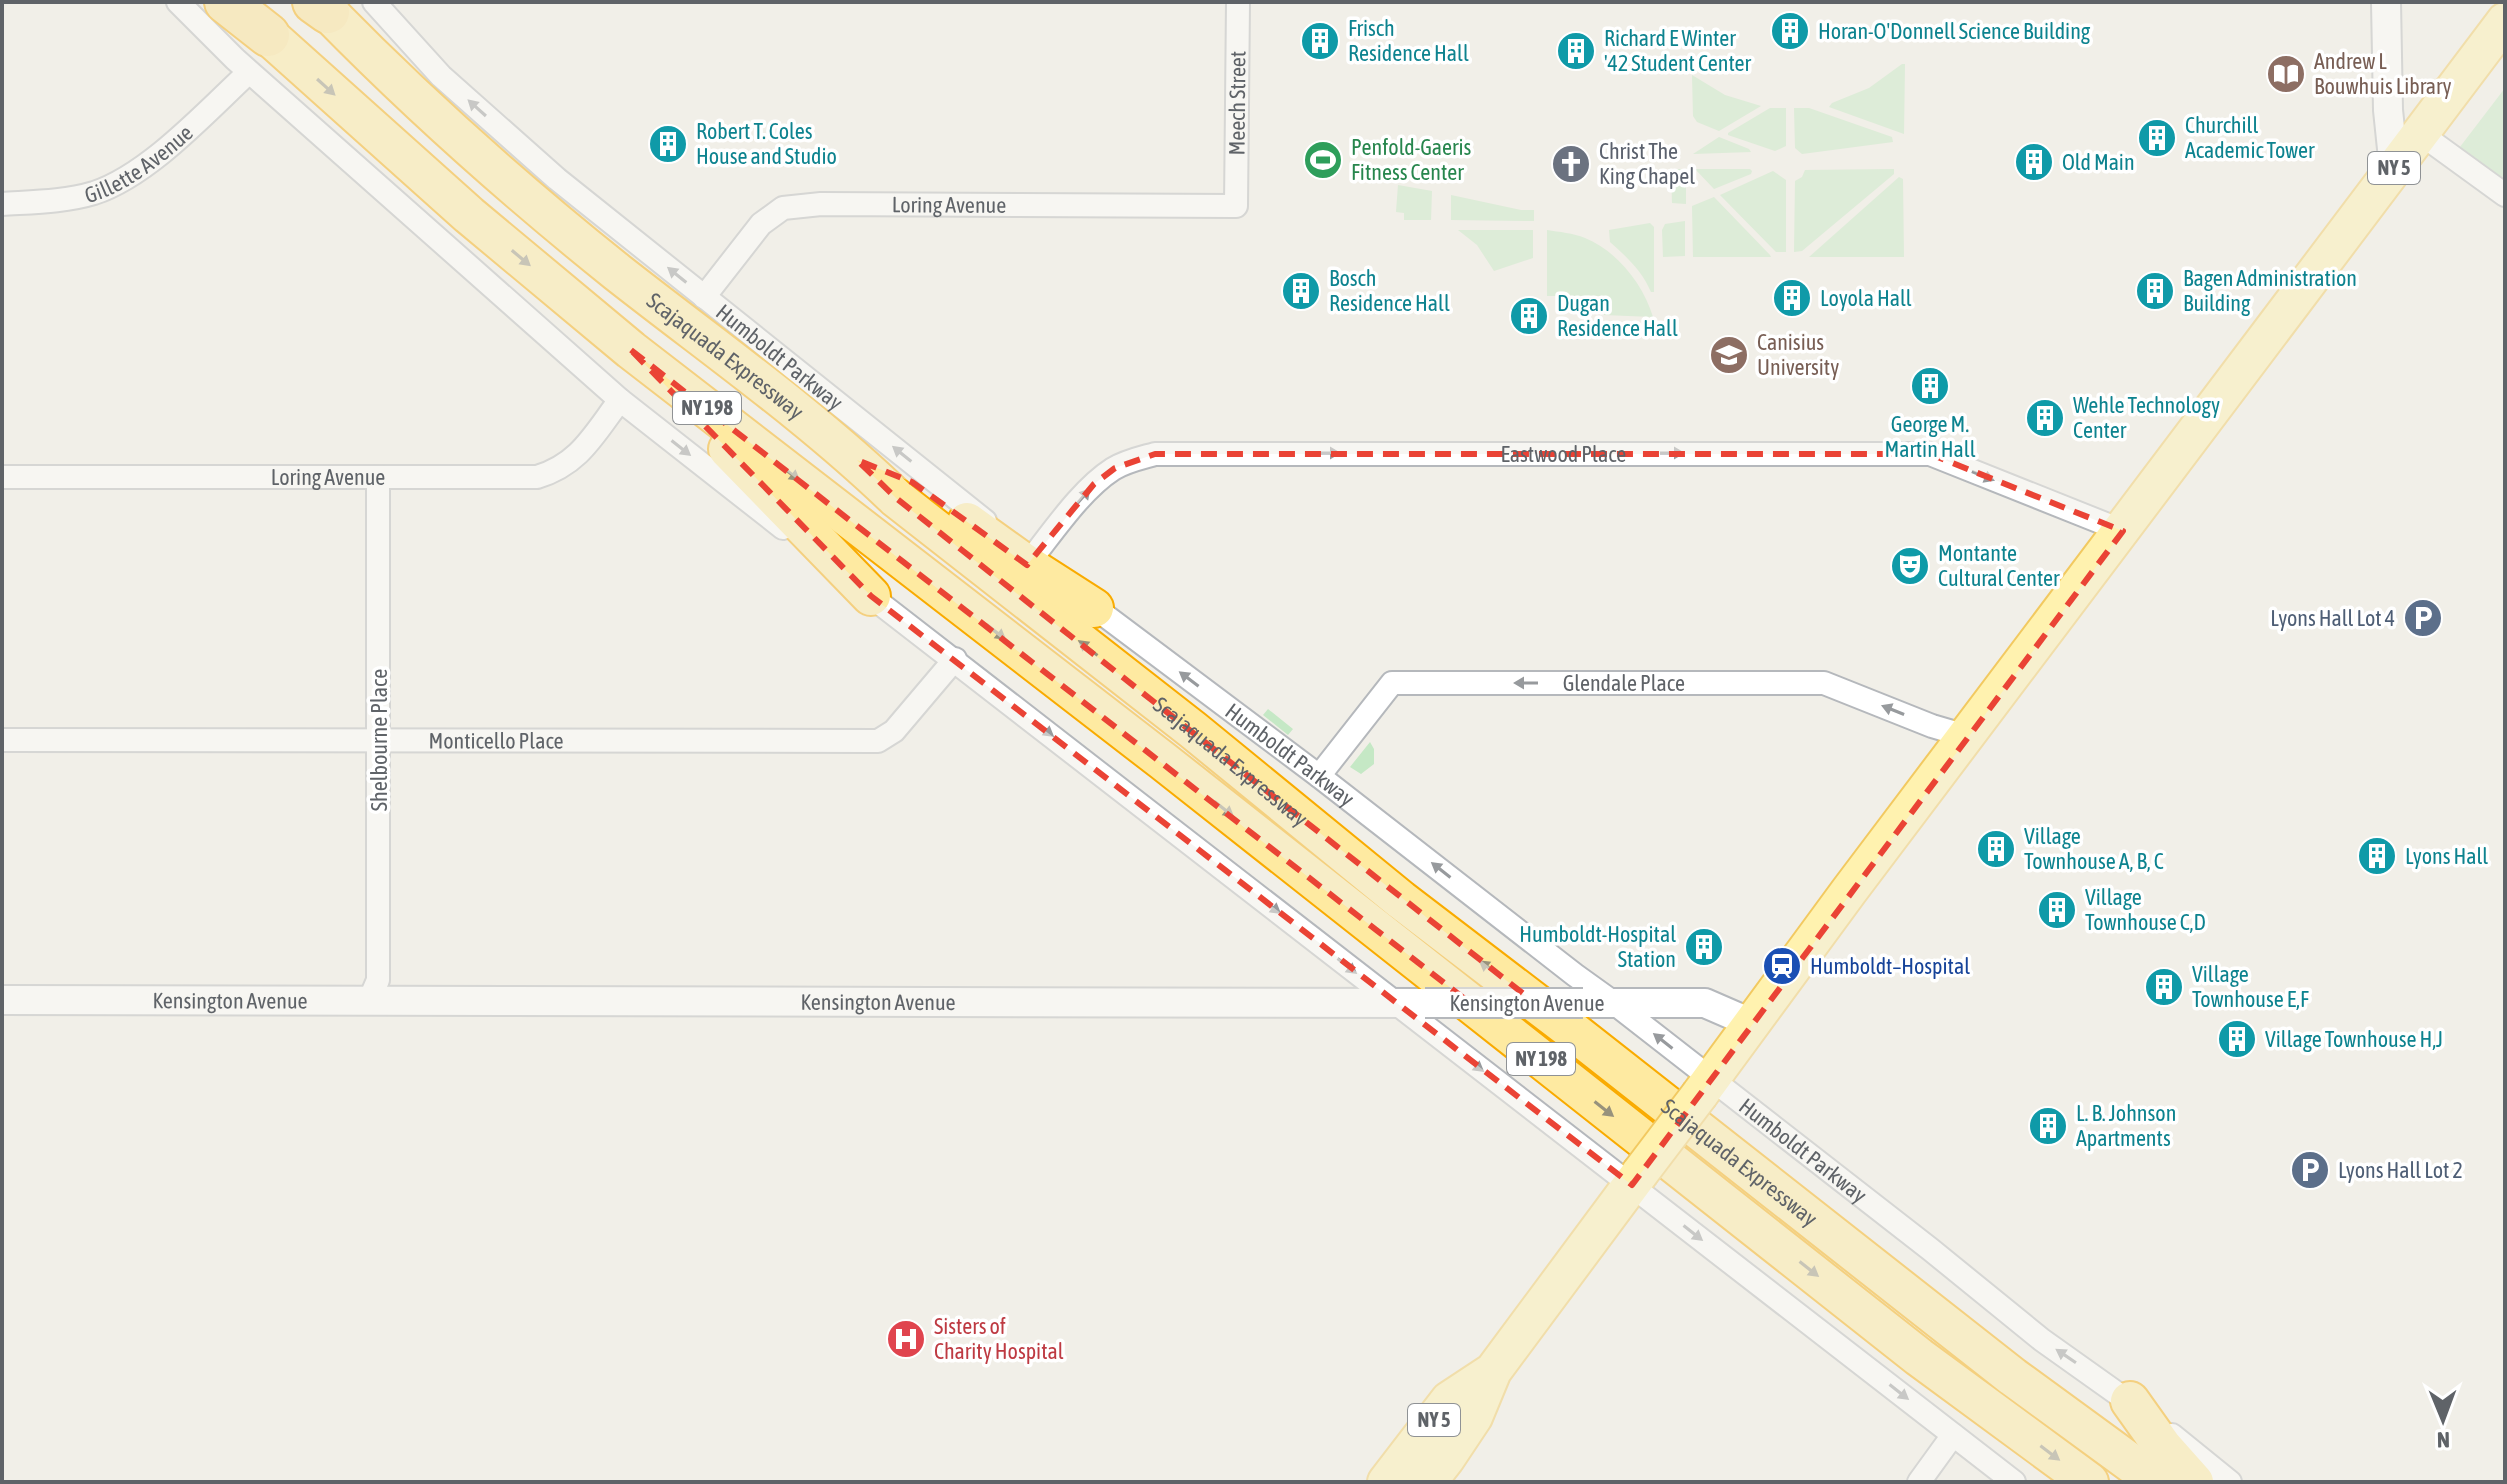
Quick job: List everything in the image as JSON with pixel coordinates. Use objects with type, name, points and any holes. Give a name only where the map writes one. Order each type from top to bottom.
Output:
[{"type":"highway","points":[[226,2],[239,15],[260,18]]},
{"type":"highway","name":"Scajaquada Expressway","points":[[321,5],[444,125],[543,211],[857,460],[896,498],[1193,730],[1401,900],[2013,1377],[2157,1482]]},
{"type":"highway","name":"Scajaquada Expressway","points":[[260,18],[469,215],[631,350],[1163,761],[1919,1357],[2089,1482]]},
{"type":"highway","points":[[631,350],[871,596]]},
{"type":"highway","points":[[857,460],[912,482],[1027,565],[1094,608]]},
{"type":"highway","points":[[2130,1401],[2162,1446],[2194,1482]]},
{"type":"main road","name":"NY 5","points":[[1428,1482],[1474,1417],[1493,1371],[1966,736],[2505,21]]},
{"type":"main road","name":"NY 5","points":[[1386,1482],[1449,1400],[1493,1371]]},
{"type":"street","points":[[178,2],[249,72],[620,400],[1394,1003],[1636,1179],[2014,1482]]},
{"type":"street","name":"Humboldt Parkway","points":[[374,2],[452,86],[557,179],[1094,608],[1614,1003],[1706,1086],[1930,1249],[2042,1340],[2130,1401],[2230,1482]]},
{"type":"street","name":"Meech Street","points":[[1236,206],[1238,2]]},
{"type":"street","points":[[2386,2],[2388,110],[2394,168]]},
{"type":"street","name":"Gillette Avenue","points":[[2,204],[73,198],[97,192],[123,179],[153,159],[249,72]]},
{"type":"street","points":[[2421,134],[2505,195]]},
{"type":"street","name":"Loring Avenue","points":[[704,297],[761,224],[783,208],[821,204],[1236,206]]},
{"type":"street","name":"Loring Avenue","points":[[2,477],[537,477],[551,473],[577,457],[620,400]]},
{"type":"street","name":"Eastwood Place","points":[[1032,558],[1094,484],[1115,468],[1155,454],[1930,454],[2123,531]]},
{"type":"street","name":"Shelbourne Place","points":[[369,1001],[378,980],[378,477]]},
{"type":"street","name":"Monticello Place","points":[[2,740],[878,741],[894,731],[955,659]]},
{"type":"street","name":"Glendale Place","points":[[1319,776],[1392,683],[1824,683],[1932,726],[1966,736]]},
{"type":"street","name":"Kensington Avenue","points":[[2,1000],[1705,1003],[1751,1023]]},
{"type":"street","points":[[1919,1482],[1953,1435]]},
{"type":"highlighted area","points":[[631,350],[1470,1003],[1535,1003],[896,498],[857,460],[912,482],[1027,565],[1094,484],[1115,468],[1155,454],[1930,454],[2123,531],[1632,1185],[871,596]]},
{"type":"green space","points":[[1905,64],[1904,134],[1829,107],[1869,88]]},
{"type":"green space","points":[[1692,75],[1725,95],[1761,106],[1719,131],[1697,122],[1693,116]]},
{"type":"green space","points":[[2505,88],[2505,205],[2450,160]]},
{"type":"green space","points":[[1770,108],[1786,108],[1786,146],[1775,151],[1728,135],[1728,133]]},
{"type":"green space","points":[[1794,108],[1809,108],[1892,137],[1893,142],[1802,154],[1795,148]]},
{"type":"green space","points":[[1719,137],[1749,149],[1751,152],[1693,154]]},
{"type":"green space","points":[[1671,169],[1686,169],[1686,204],[1672,203]]},
{"type":"green space","points":[[1695,169],[1750,169],[1752,171],[1714,189]]},
{"type":"green space","points":[[1894,169],[1894,174],[1802,251],[1794,252],[1795,181],[1802,177],[1805,170]]},
{"type":"green space","points":[[1773,171],[1786,180],[1786,252],[1776,252],[1720,195]]},
{"type":"green space","points":[[1899,177],[1903,179],[1904,257],[1809,257]]},
{"type":"green space","points":[[1398,185],[1432,191],[1431,220],[1404,220],[1404,213],[1396,212]]},
{"type":"green space","points":[[1451,195],[1534,210],[1534,221],[1451,220]]},
{"type":"green space","points":[[1714,197],[1771,257],[1693,257],[1692,206]]},
{"type":"green space","points":[[1685,221],[1685,256],[1663,257],[1662,230],[1665,224]]},
{"type":"green space","points":[[1650,223],[1654,227],[1654,292],[1651,292],[1634,265],[1610,242],[1609,230]]},
{"type":"green space","points":[[1458,230],[1533,230],[1533,258],[1494,271],[1477,245]]},
{"type":"green space","points":[[1547,230],[1580,236],[1608,251],[1636,281],[1653,317],[1604,315],[1603,296],[1547,296]]},
{"type":"green space","points":[[1268,709],[1293,729],[1288,735],[1263,715]]},
{"type":"green space","points":[[1370,742],[1374,749],[1374,764],[1361,774],[1350,767]]},
{"type":"place","name":"Horan-O'Donnell Science Building","points":[[1790,31]]},
{"type":"place","name":"Frisch Residence Hall","points":[[1320,41]]},
{"type":"place","name":"Richard E Winter '42 Student Center","points":[[1576,51]]},
{"type":"place","name":"Andrew L Bouwhuis Library","points":[[2286,74]]},
{"type":"place","name":"Churchill Academic Tower","points":[[2157,138]]},
{"type":"place","name":"Robert T. Coles House and Studio","points":[[668,144]]},
{"type":"place","name":"Penfold-Gaeris Fitness Center","points":[[1323,160]]},
{"type":"place","name":"Old Main","points":[[2034,162]]},
{"type":"place","name":"Christ The King Chapel","points":[[1571,164]]},
{"type":"place","name":"Bosch Residence Hall","points":[[1301,291]]},
{"type":"place","name":"Bagen Administration Building","points":[[2155,291]]},
{"type":"place","name":"Loyola Hall","points":[[1792,298]]},
{"type":"place","name":"Dugan Residence Hall","points":[[1529,316]]},
{"type":"place","name":"Canisius University","points":[[1729,355]]},
{"type":"place","name":"George M. Martin Hall","points":[[1930,386]]},
{"type":"place","name":"Wehle Technology Center","points":[[2045,418]]},
{"type":"place","name":"Montante Cultural Center","points":[[1910,566]]},
{"type":"place","name":"Lyons Hall Lot 4","points":[[2423,618]]},
{"type":"place","name":"Village Townhouse A, B, C","points":[[1996,849]]},
{"type":"place","name":"Lyons Hall","points":[[2377,856]]},
{"type":"place","name":"Village Townhouse C,D","points":[[2057,910]]},
{"type":"place","name":"Humboldt-Hospital Station","points":[[1704,947]]},
{"type":"place","name":"Humboldt–Hospital","points":[[1782,966]]},
{"type":"place","name":"Village Townhouse E,F","points":[[2164,987]]},
{"type":"place","name":"Village Townhouse H,J","points":[[2237,1039]]},
{"type":"place","name":"L. B. Johnson Apartments","points":[[2048,1126]]},
{"type":"place","name":"Lyons Hall Lot 2","points":[[2310,1170]]},
{"type":"place","name":"Sisters of Charity Hospital","points":[[906,1339]]}]
